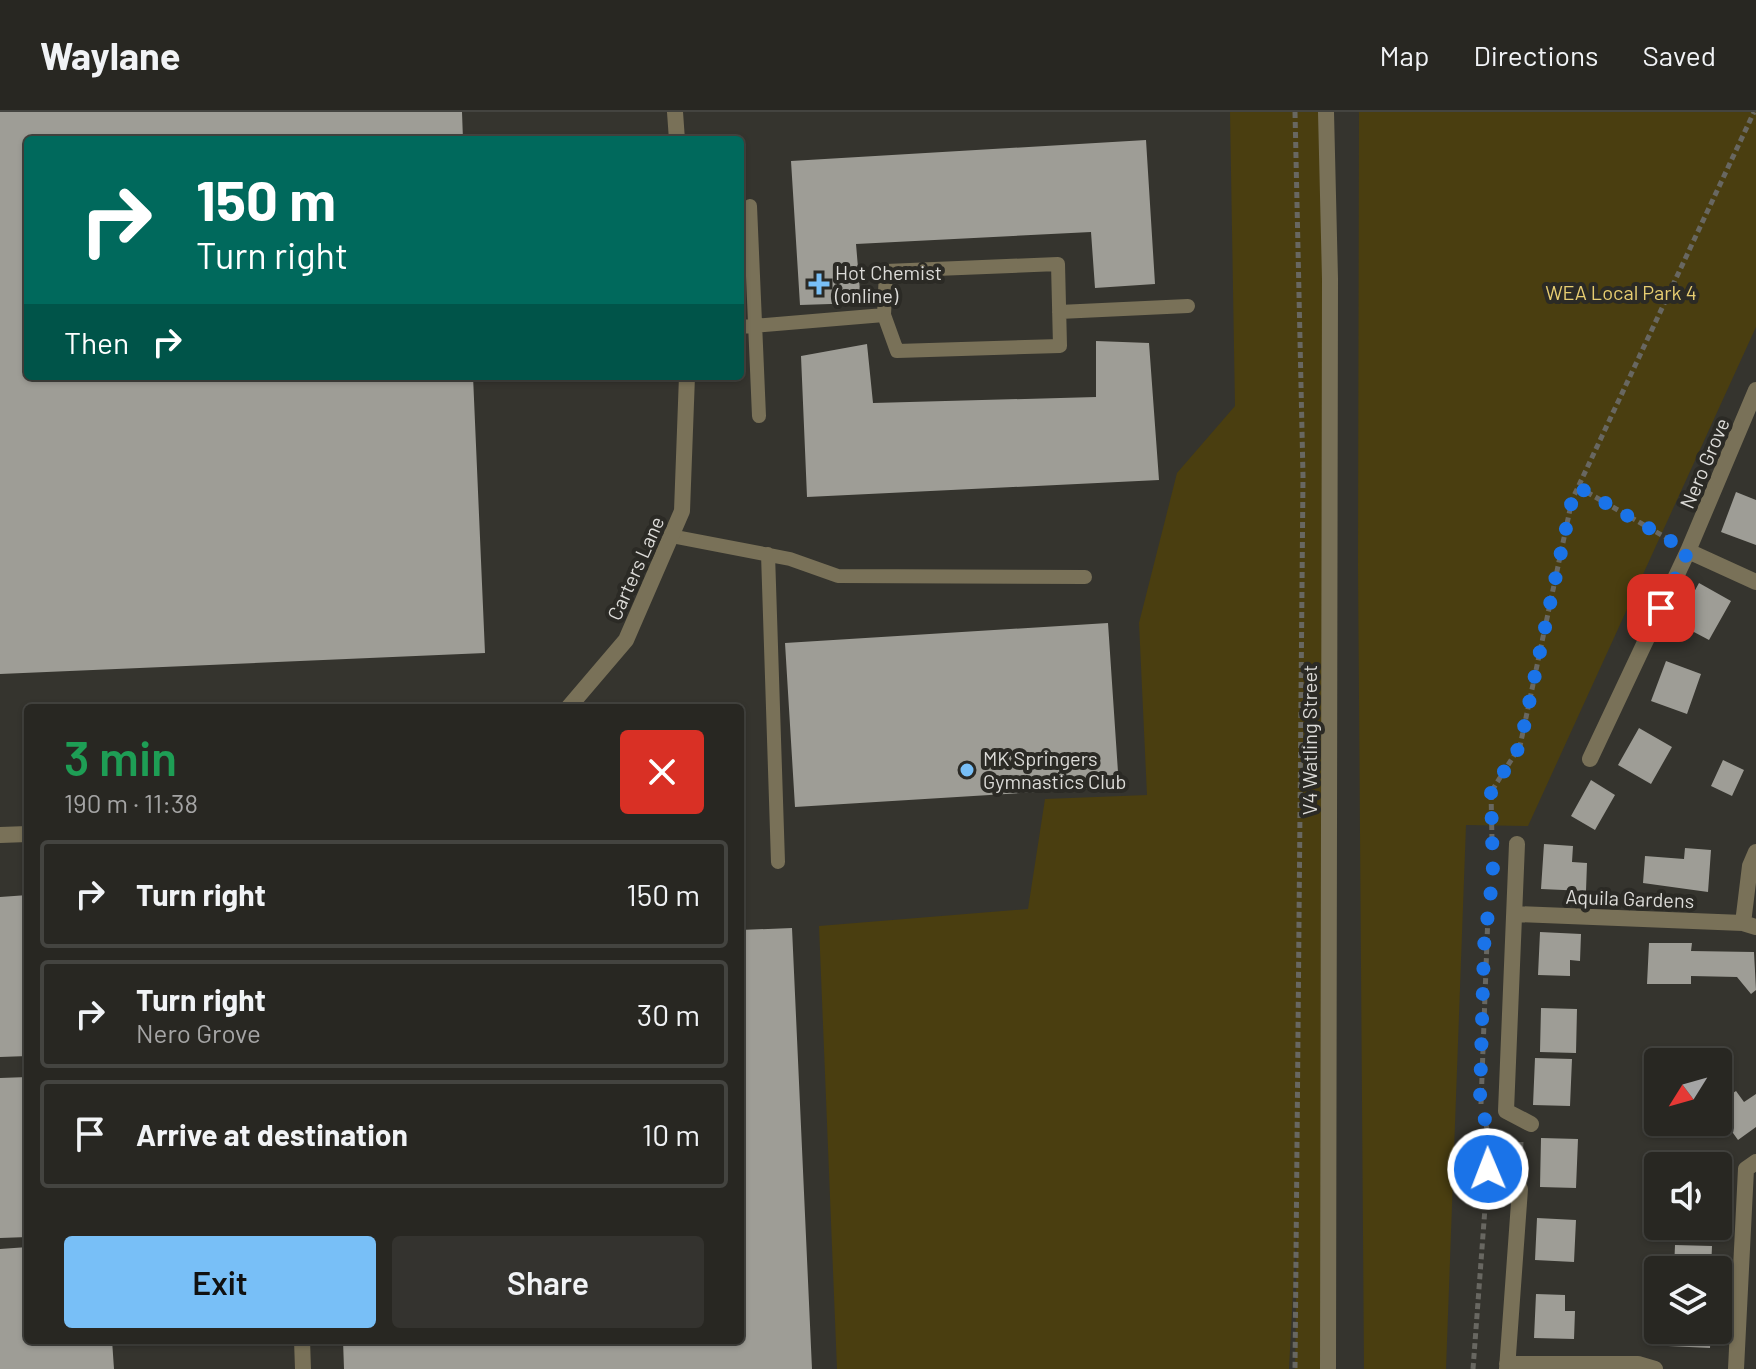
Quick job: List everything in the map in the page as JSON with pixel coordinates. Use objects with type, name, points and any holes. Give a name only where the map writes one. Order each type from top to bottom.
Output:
[{"type":"street","points":[[675,112],[677,136]]},
{"type":"street","name":"V4 Watling Street","points":[[1326,112],[1330,279],[1328,1369]]},
{"type":"street","name":"Carters Lane","points":[[571,704],[626,640],[682,511],[687,380]]},
{"type":"street","name":"Nero Grove","points":[[1590,759],[1688,551],[1756,390]]},
{"type":"street","points":[[1688,551],[1756,582]]},
{"type":"street","points":[[0,835],[24,834]]},
{"type":"street","points":[[1517,844],[1506,1111],[1527,1121]]},
{"type":"street","name":"Aquila Gardens","points":[[1515,914],[1749,925],[1750,866],[1756,852]]},
{"type":"street","points":[[1736,1369],[1746,1169],[1756,1162]]},
{"type":"street","points":[[1520,1189],[1507,1366],[1638,1364],[1655,1369]]},
{"type":"street","points":[[302,1344],[303,1369]]},
{"type":"lane","points":[[750,206],[759,416]]},
{"type":"lane","points":[[1058,264],[1060,346],[897,351],[884,315],[886,271],[1058,264]]},
{"type":"lane","points":[[1059,312],[1188,306]]},
{"type":"lane","points":[[744,326],[884,315]]},
{"type":"lane","points":[[671,536],[768,554],[838,576],[1085,577]]},
{"type":"lane","points":[[768,554],[778,862]]},
{"type":"path","points":[[1295,112],[1303,476],[1295,1369]]},
{"type":"path","points":[[1492,847],[1491,792],[1520,746],[1568,515],[1578,487],[1754,112]]},
{"type":"path","points":[[1578,487],[1688,551]]},
{"type":"path","points":[[1473,1369],[1490,1141],[1480,1099],[1484,946],[1490,903]]},
{"type":"path","points":[[1520,1189],[1527,1121]]},
{"type":"green space","points":[[1230,112],[1326,112],[1328,1369],[1295,1369],[1297,1217],[1289,1369],[837,1369],[819,926],[1028,909],[1045,799],[1147,795],[1139,623],[1177,473],[1235,406]]},
{"type":"green space","name":"WEA Local Park 4","points":[[1359,112],[1756,112],[1756,327],[1528,826],[1466,825],[1446,1369],[1364,1369],[1358,565]]},
{"type":"building","points":[[0,112],[462,112],[463,136],[24,136],[24,380],[473,380],[485,653],[0,674]]},
{"type":"building","points":[[1146,140],[1155,284],[1095,288],[1091,232],[856,244],[861,303],[800,305],[791,161]]},
{"type":"building","points":[[1096,341],[1149,343],[1159,480],[807,497],[801,356],[867,344],[873,403],[1096,397]]},
{"type":"building","points":[[1736,492],[1756,500],[1756,545],[1721,532]]},
{"type":"building","points":[[1699,583],[1731,601],[1709,640],[1677,623]]},
{"type":"building","points":[[1108,623],[1119,787],[795,807],[785,643]]},
{"type":"building","points":[[1666,661],[1701,674],[1687,714],[1651,701]]},
{"type":"building","points":[[1639,728],[1672,747],[1651,784],[1618,765]]},
{"type":"building","points":[[1723,760],[1744,770],[1732,796],[1711,786]]},
{"type":"building","points":[[1591,780],[1615,795],[1595,830],[1571,816]]},
{"type":"building","points":[[1544,844],[1573,846],[1572,862],[1587,863],[1586,891],[1541,889]]},
{"type":"building","points":[[1685,848],[1711,850],[1708,892],[1643,883],[1645,856],[1684,859]]},
{"type":"building","points":[[24,895],[24,1056],[0,1057],[0,897]]},
{"type":"building","points":[[792,928],[812,1369],[344,1369],[343,1344],[744,1344],[744,930]]},
{"type":"building","points":[[1540,932],[1581,934],[1580,961],[1570,960],[1570,976],[1538,975]]},
{"type":"building","points":[[1649,943],[1692,943],[1691,951],[1754,952],[1756,990],[1751,994],[1737,977],[1691,976],[1691,984],[1647,984]]},
{"type":"building","points":[[1541,1008],[1577,1009],[1576,1053],[1540,1052]]},
{"type":"building","points":[[1535,1058],[1572,1059],[1570,1106],[1533,1105]]},
{"type":"building","points":[[24,1077],[24,1237],[0,1238],[0,1078]]},
{"type":"building","points":[[1736,1091],[1744,1102],[1756,1094],[1756,1127],[1738,1140],[1732,1132],[1732,1094]]},
{"type":"building","points":[[1541,1138],[1578,1139],[1576,1188],[1540,1187]]},
{"type":"building","points":[[1537,1218],[1576,1220],[1574,1262],[1535,1260]]},
{"type":"building","points":[[1675,1245],[1712,1246],[1712,1256],[1675,1256]]},
{"type":"building","points":[[24,1247],[24,1344],[112,1344],[114,1369],[0,1369],[0,1249]]},
{"type":"building","points":[[1536,1294],[1565,1295],[1565,1311],[1575,1311],[1574,1339],[1534,1338]]},
{"type":"building","points":[[1668,1344],[1710,1344],[1710,1348]]},
{"type":"place","name":"Hot Chemist (online)","points":[[819,284]]},
{"type":"place","name":"MK Springers Gymnastics Club","points":[[967,770]]},
{"type":"route","points":[[1488,1169],[1490,1141],[1480,1099],[1484,946],[1493,874],[1491,792],[1520,746],[1572,500],[1578,487],[1688,551],[1661,608]]}]
